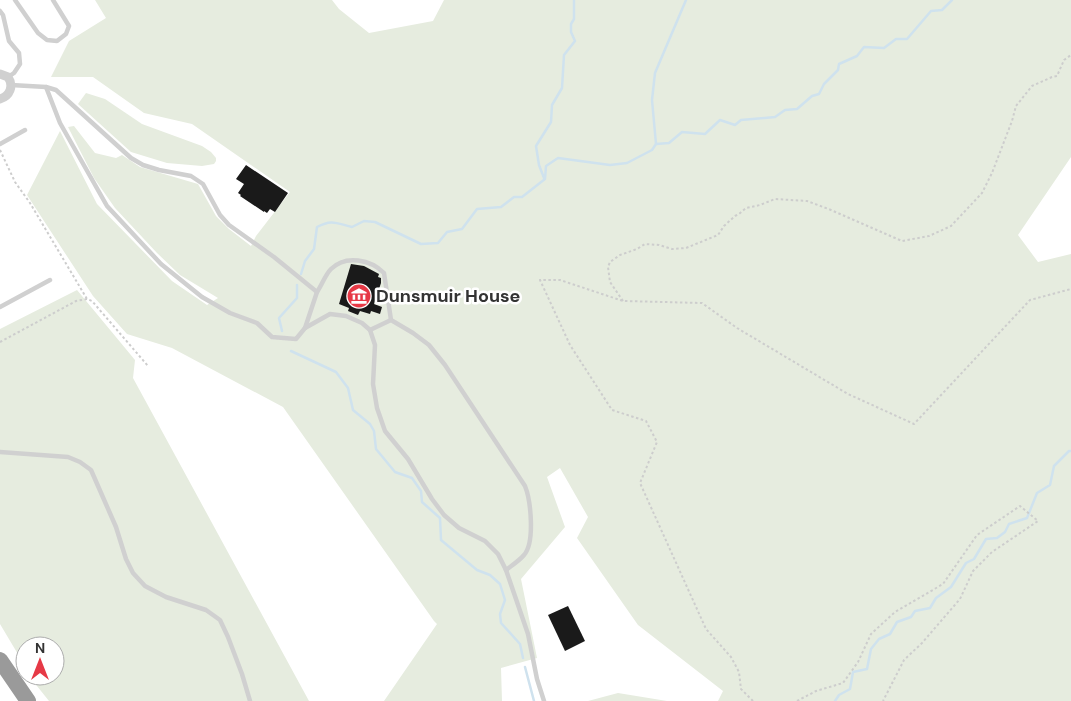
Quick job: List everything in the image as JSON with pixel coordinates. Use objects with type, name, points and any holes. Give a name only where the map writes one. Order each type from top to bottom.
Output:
[{"type":"highway","points":[[0,660],[28,701]]},
{"type":"street","points":[[0,99],[9,93],[6,79]]},
{"type":"lane","points":[[15,0],[38,33],[47,40],[57,41],[66,34],[69,26],[53,0]]},
{"type":"lane","points":[[0,11],[9,41],[19,53],[20,64],[14,73],[6,79]]},
{"type":"lane","points":[[6,79],[56,90],[131,158],[143,165],[159,170],[191,176],[203,184],[220,215],[229,225],[274,256],[317,292]]},
{"type":"lane","points":[[46,87],[60,123],[106,206],[160,264],[202,296],[230,313],[257,322],[272,337],[296,339],[305,328],[317,292],[330,270],[337,264],[349,260],[357,260],[367,262],[384,273],[391,320]]},
{"type":"lane","points":[[0,144],[25,130]]},
{"type":"lane","points":[[0,307],[50,280]]},
{"type":"lane","points":[[305,328],[330,314],[346,316],[362,323],[370,330],[375,345],[373,384],[377,408],[385,431],[408,459],[444,515],[459,528],[484,541],[498,554],[506,570],[528,634],[537,679],[544,701]]},
{"type":"lane","points":[[370,330],[391,320]]},
{"type":"lane","points":[[391,320],[429,345],[445,365],[525,486],[529,495],[530,506],[530,543],[525,555],[506,570]]},
{"type":"lane","points":[[0,452],[68,457],[80,462],[91,470],[116,527],[126,559],[133,573],[145,586],[166,597],[206,610],[220,620],[242,674],[250,701]]},
{"type":"path","points":[[623,301],[610,282],[608,267],[610,262],[620,255],[645,244],[659,245],[672,249],[686,248],[718,235],[724,226],[746,208],[775,199],[807,201],[902,241],[929,236],[950,226],[982,193],[992,173],[1016,106],[1032,86],[1057,76],[1064,60],[1071,55]]},
{"type":"path","points":[[0,149],[15,182],[30,203],[88,299],[92,301],[148,366]]},
{"type":"path","points":[[753,701],[741,688],[739,672],[731,657],[706,629],[640,483],[657,442],[646,421],[612,410],[570,345],[540,280],[560,280],[623,301],[702,303],[737,328],[848,394],[914,424],[1030,300],[1071,288]]},
{"type":"path","points":[[0,342],[76,301],[88,299]]},
{"type":"path","points":[[797,701],[816,691],[843,683],[858,662],[871,634],[895,612],[943,584],[977,535],[1020,506],[1038,521],[992,552],[973,571],[960,599],[922,643],[904,660],[884,701]]},
{"type":"shaded area","points":[[95,0],[332,0],[339,9],[369,33],[433,21],[444,0],[1071,0],[1071,157],[1018,235],[1038,262],[1071,254],[1071,701],[718,701],[723,691],[638,625],[577,538],[588,517],[560,468],[547,477],[565,527],[521,579],[537,658],[501,668],[502,701],[384,701],[437,624],[283,407],[172,348],[127,334],[93,296],[27,195],[60,131],[97,204],[172,281],[207,305],[218,298],[180,275],[115,208],[94,178],[68,127],[74,126],[95,153],[116,158],[122,155],[140,167],[198,184],[216,216],[251,246],[256,236],[290,192],[192,124],[144,113],[93,77],[51,77],[69,41],[106,18]]},
{"type":"shaded area","points":[[86,93],[105,99],[142,124],[202,146],[211,152],[216,161],[214,164],[202,166],[167,163],[131,152],[78,104]]},
{"type":"shaded area","points":[[77,290],[135,360],[133,378],[309,701],[49,701],[37,686],[65,686],[65,636],[15,636],[15,649],[0,624],[0,329]]},
{"type":"shaded area","points":[[618,693],[667,701],[588,701]]},
{"type":"building","points":[[246,165],[288,193],[275,212],[270,209],[267,213],[264,212],[238,193],[244,184],[236,179]]},
{"type":"building","name":"Dunsmuir House","points":[[351,264],[364,266],[379,274],[378,277],[381,278],[381,283],[374,304],[382,307],[380,314],[371,311],[370,314],[360,311],[358,315],[348,311],[349,308],[339,304]]},
{"type":"building","points":[[568,606],[585,641],[565,651],[548,615]]},
{"type":"waterway","points":[[544,178],[539,165],[536,146],[551,122],[552,105],[562,88],[564,55],[575,41],[571,32],[571,24],[574,19],[574,0]]},
{"type":"waterway","points":[[656,144],[652,100],[655,73],[686,0]]},
{"type":"waterway","points":[[301,274],[305,261],[314,249],[317,227],[327,223],[334,222],[352,227],[364,221],[375,222],[421,244],[438,243],[447,232],[462,229],[477,209],[501,207],[514,197],[522,197],[545,179],[546,166],[558,158],[610,165],[627,163],[652,150],[656,144],[669,143],[682,132],[705,134],[720,120],[735,125],[741,120],[775,117],[785,110],[797,109],[812,96],[819,94],[824,84],[838,70],[839,64],[857,56],[864,47],[884,48],[896,39],[907,39],[931,11],[942,10],[952,0]]},
{"type":"waterway","points":[[282,331],[279,318],[297,298],[297,285]]},
{"type":"waterway","points":[[291,351],[336,372],[348,388],[353,410],[370,424],[374,431],[376,449],[395,472],[412,478],[421,491],[422,502],[440,518],[441,540],[477,570],[490,575],[500,584],[505,600],[500,614],[501,623],[520,644],[523,658]]},
{"type":"waterway","points":[[835,701],[839,695],[850,689],[853,672],[867,669],[871,649],[879,639],[890,634],[897,622],[911,617],[915,611],[930,608],[936,598],[951,587],[966,563],[974,559],[986,539],[997,538],[1005,532],[1009,524],[1027,518],[1037,493],[1050,485],[1054,466],[1071,451]]},
{"type":"waterway","points":[[525,667],[534,701]]},
{"type":"place","name":"Dunsmuir House","points":[[359,296]]}]
